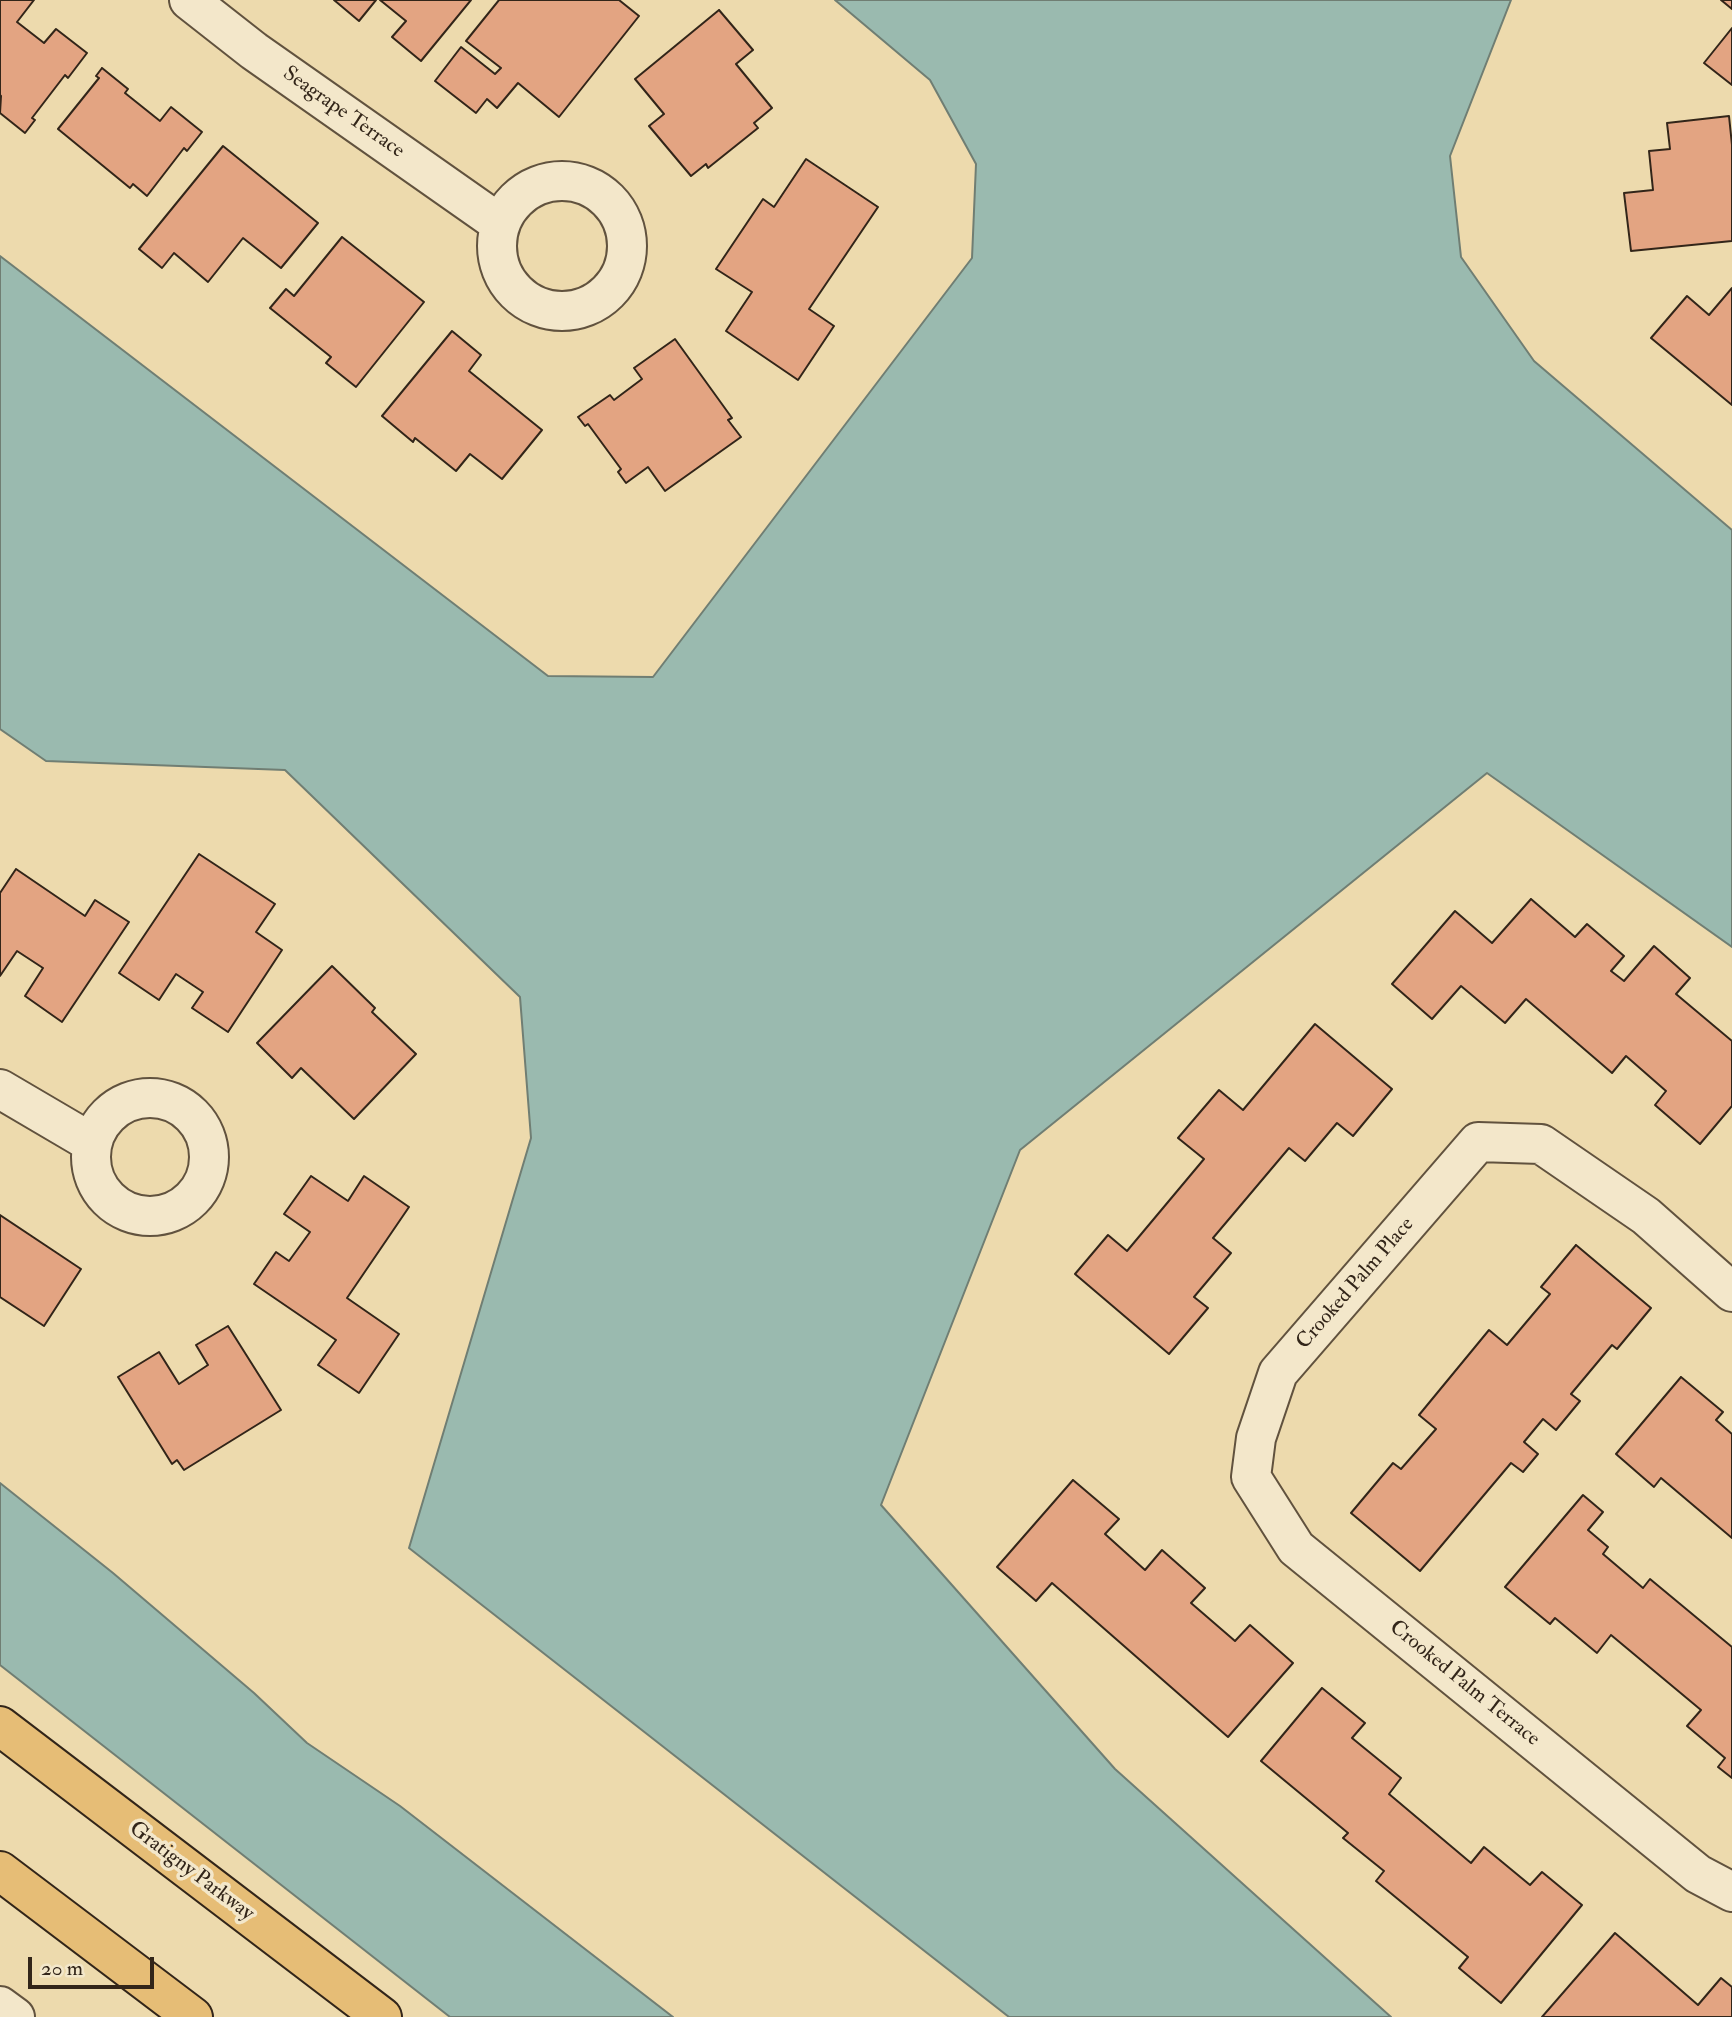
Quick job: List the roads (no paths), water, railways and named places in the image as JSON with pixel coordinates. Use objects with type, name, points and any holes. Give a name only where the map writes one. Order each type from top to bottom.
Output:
[{"type":"highway","name":"Gratigny Parkway","points":[[0,1726],[382,2017]]},
{"type":"highway","points":[[0,1871],[193,2017]]},
{"type":"street","name":"Seagrape Terrace","points":[[189,0],[254,51],[499,223]]},
{"type":"street","points":[[0,1089],[92,1143]]},
{"type":"street","name":"Crooked Palm Place","points":[[1256,1438],[1278,1373],[1478,1142],[1541,1144],[1646,1216],[1732,1292]]},
{"type":"street","name":"Crooked Palm Terrace","points":[[1256,1438],[1251,1477],[1296,1548],[1698,1874],[1732,1892]]},
{"type":"street","points":[[0,2006],[15,2017]]},
{"type":"water","points":[[835,0],[1511,0],[1450,156],[1461,257],[1534,361],[1732,530],[1732,947],[1487,773],[1020,1150],[881,1505],[1115,1769],[1391,2017],[1009,2017],[409,1548],[531,1138],[520,997],[285,770],[46,761],[0,729],[0,256],[548,676],[653,677],[972,258],[976,164],[930,80]]},
{"type":"water","points":[[0,1483],[113,1573],[254,1693],[307,1743],[400,1806],[673,2017],[450,2017],[0,1665]]}]
